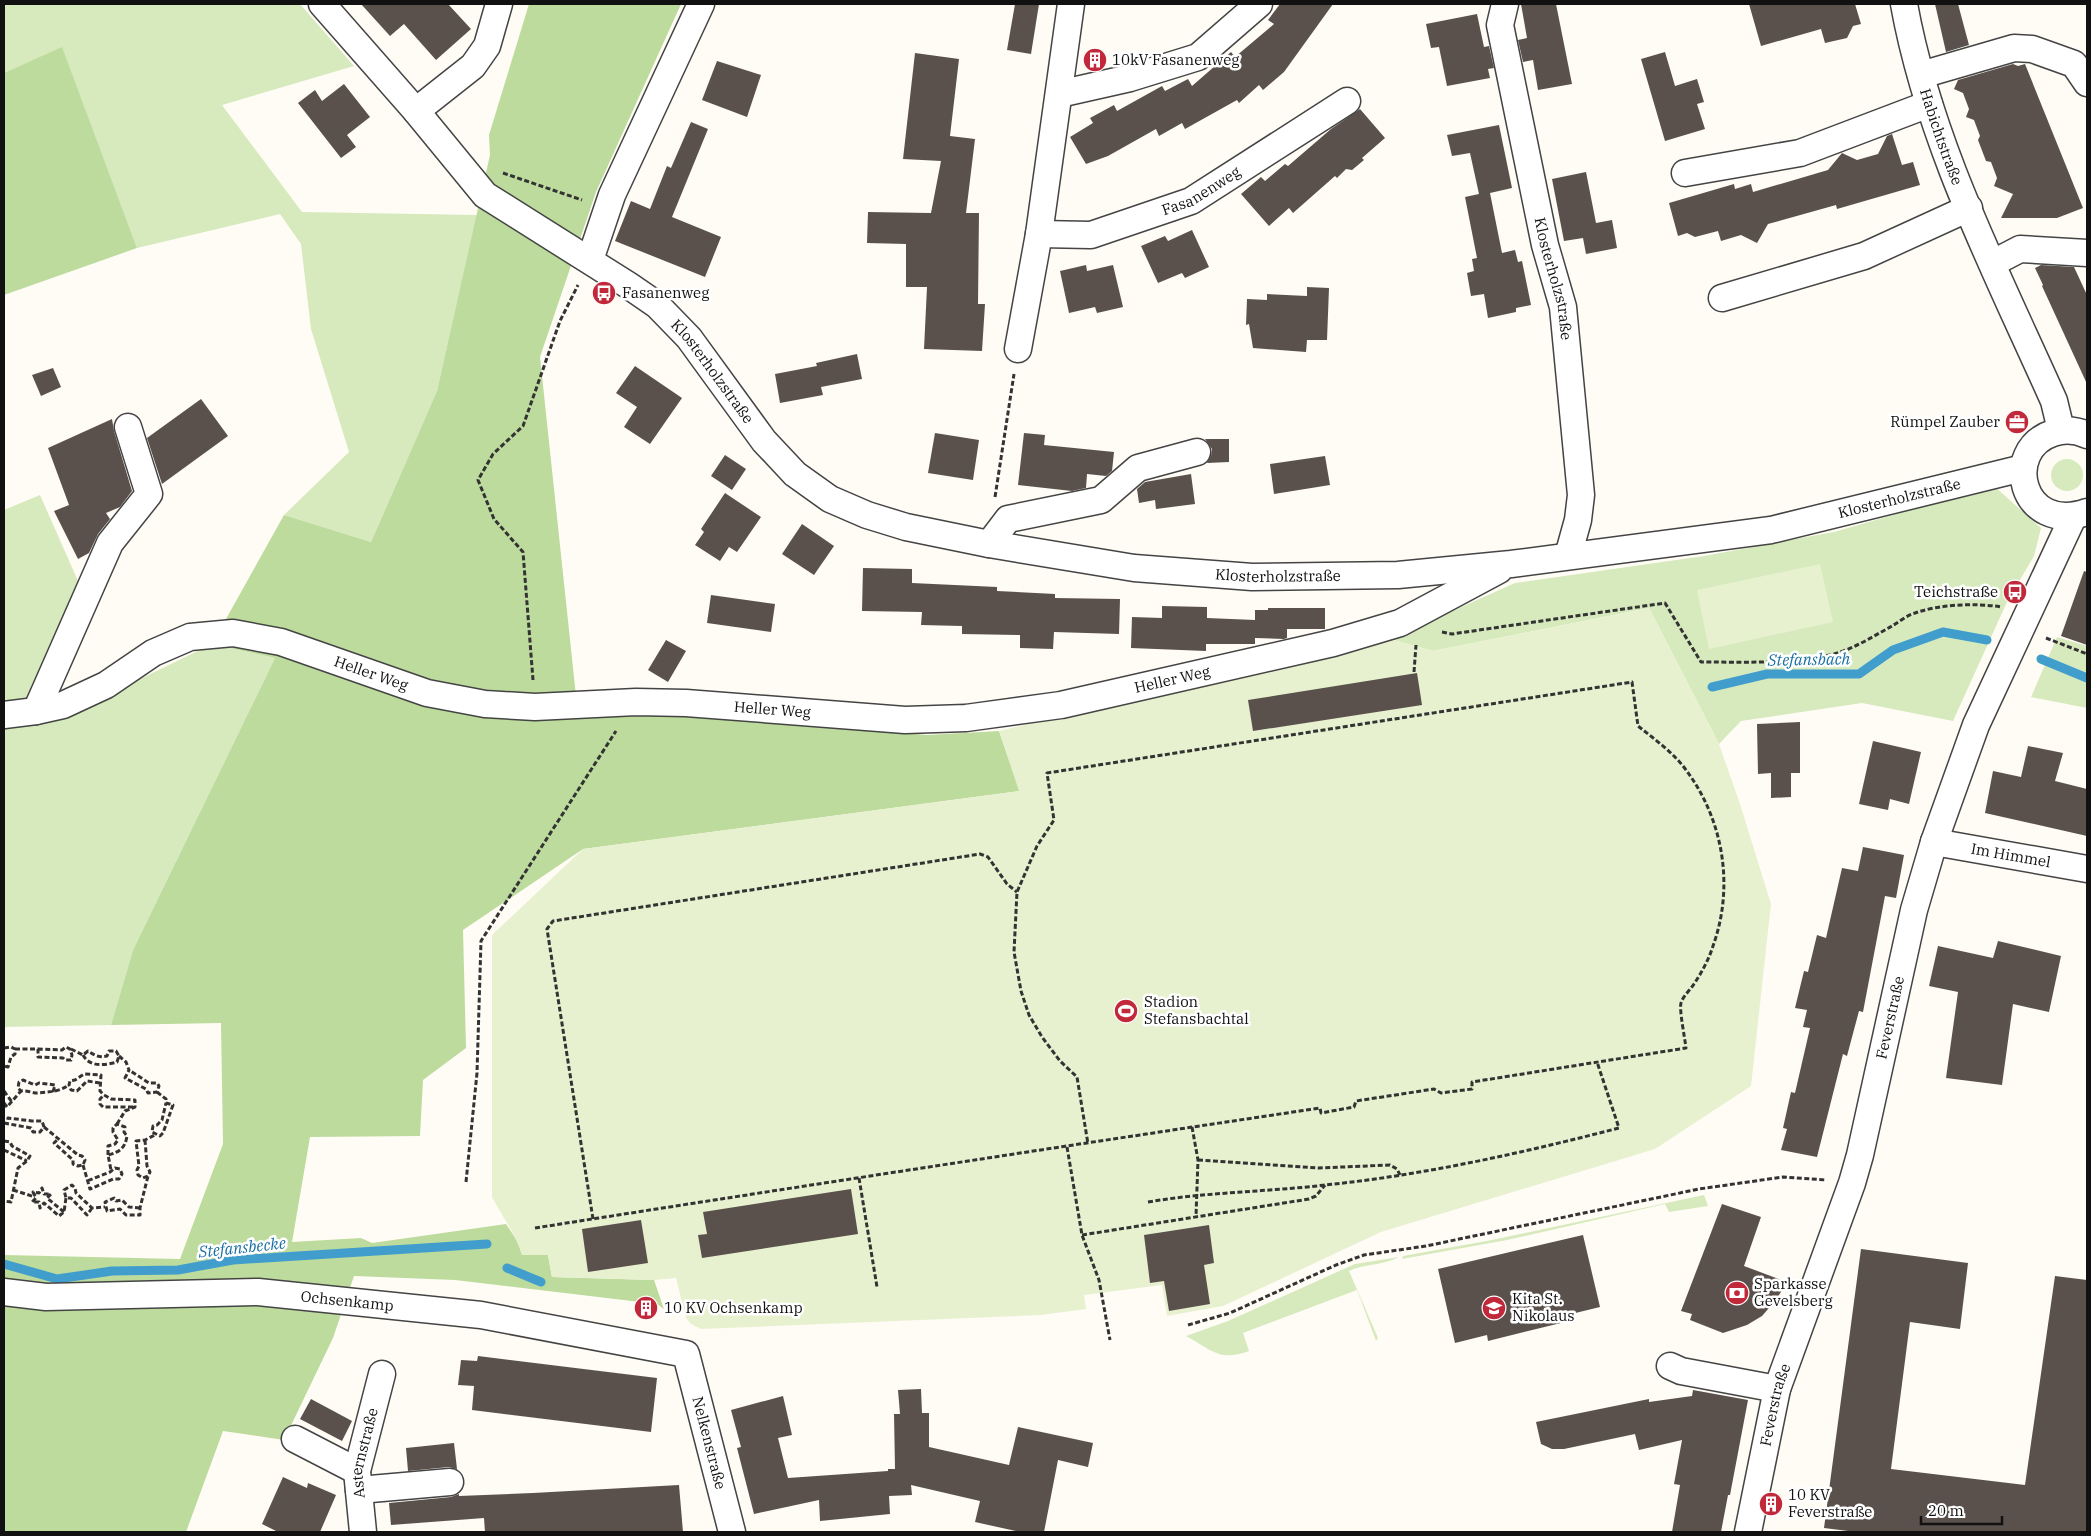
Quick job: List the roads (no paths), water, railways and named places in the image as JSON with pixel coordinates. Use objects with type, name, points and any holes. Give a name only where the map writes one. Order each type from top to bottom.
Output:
[{"type":"street","name":"Klosterholzstraße","points":[[322,4],[416,111],[485,195],[590,260],[657,305],[678,325],[764,441],[795,474],[830,499],[867,515],[906,527],[989,544],[1134,568],[1252,577],[1398,575],[1511,564],[1771,530],[2023,468]]},
{"type":"street","points":[[416,111],[473,66],[486,46],[499,4]]},
{"type":"street","points":[[590,260],[612,195],[700,4]]},
{"type":"street","points":[[1018,349],[1038,234],[1071,4]]},
{"type":"street","points":[[1059,94],[1130,78],[1198,57],[1259,4]]},
{"type":"street","name":"Klosterholzstraße","points":[[1505,4],[1500,25],[1545,245],[1563,307],[1581,495],[1578,520],[1568,556]]},
{"type":"street","name":"Habichtstraße","points":[[1904,4],[1910,38],[1929,104],[1992,263],[2054,401],[2061,430]]},
{"type":"street","points":[[1920,75],[2014,48],[2032,49],[2074,64],[2087,83]]},
{"type":"street","name":"Fasanenweg","points":[[1038,234],[1091,235],[1191,201],[1347,101]]},
{"type":"street","points":[[1685,173],[1800,153],[1929,104]]},
{"type":"street","points":[[1722,298],[1864,256],[1969,208]]},
{"type":"street","points":[[1992,263],[2020,249],[2087,253]]},
{"type":"street","points":[[36,711],[110,543],[149,494],[128,427]]},
{"type":"street","points":[[2080,515],[2057,517],[2043,510],[2031,499],[2024,485],[2023,468],[2028,453],[2038,441],[2047,435],[2061,430],[2070,430],[2087,435]]},
{"type":"street","points":[[989,544],[1008,519],[1101,500],[1138,468],[1197,452]]},
{"type":"street","name":"Feverstraße","points":[[1748,1532],[1777,1389],[1852,1183],[1860,1156],[1914,910],[1934,842],[1976,725],[2080,515]]},
{"type":"street","name":"Heller Weg","points":[[4,715],[63,705],[106,685],[153,653],[190,637],[233,633],[281,642],[427,694],[485,704],[535,708],[636,702],[686,703],[905,720],[966,718],[1061,705],[1410,625],[1511,564]]},
{"type":"street","name":"Im Himmel","points":[[1934,842],[2087,869]]},
{"type":"street","name":"Ochsenkamp","points":[[4,1292],[46,1297],[258,1292],[481,1315],[686,1354]]},
{"type":"street","name":"Nelkenstraße","points":[[686,1354],[732,1532]]},
{"type":"street","points":[[1670,1366],[1681,1371],[1777,1389]]},
{"type":"street","name":"Asternstraße","points":[[363,1532],[358,1480],[382,1374]]},
{"type":"street","points":[[295,1439],[358,1480],[450,1482]]},
{"type":"waterway","name":"Stefansbach","points":[[1712,687],[1767,674],[1859,674],[1893,650],[1943,632],[1987,640]]},
{"type":"waterway","name":"Stefansbach","points":[[2041,659],[2087,678]]},
{"type":"waterway","name":"Stefansbecke","points":[[4,1264],[57,1279],[112,1271],[178,1270],[233,1260],[487,1244]]},
{"type":"waterway","name":"Stefansbecke","points":[[507,1268],[541,1282]]},
{"type":"place","name":"10kV Fasanenweg","points":[[1095,60]]},
{"type":"place","name":"Fasanenweg","points":[[604,293]]},
{"type":"place","name":"Rümpel Zauber","points":[[2017,422]]},
{"type":"place","name":"Teichstraße","points":[[2015,592]]},
{"type":"place","name":"Stadion Stefansbachtal","points":[[1126,1011]]},
{"type":"place","name":"Sparkasse Gevelsberg","points":[[1737,1293]]},
{"type":"place","name":"10 KV Ochsenkamp","points":[[646,1308]]},
{"type":"place","name":"Kita St. Nikolaus","points":[[1494,1308]]},
{"type":"place","name":"10 KV Feverstraße","points":[[1771,1504]]}]
